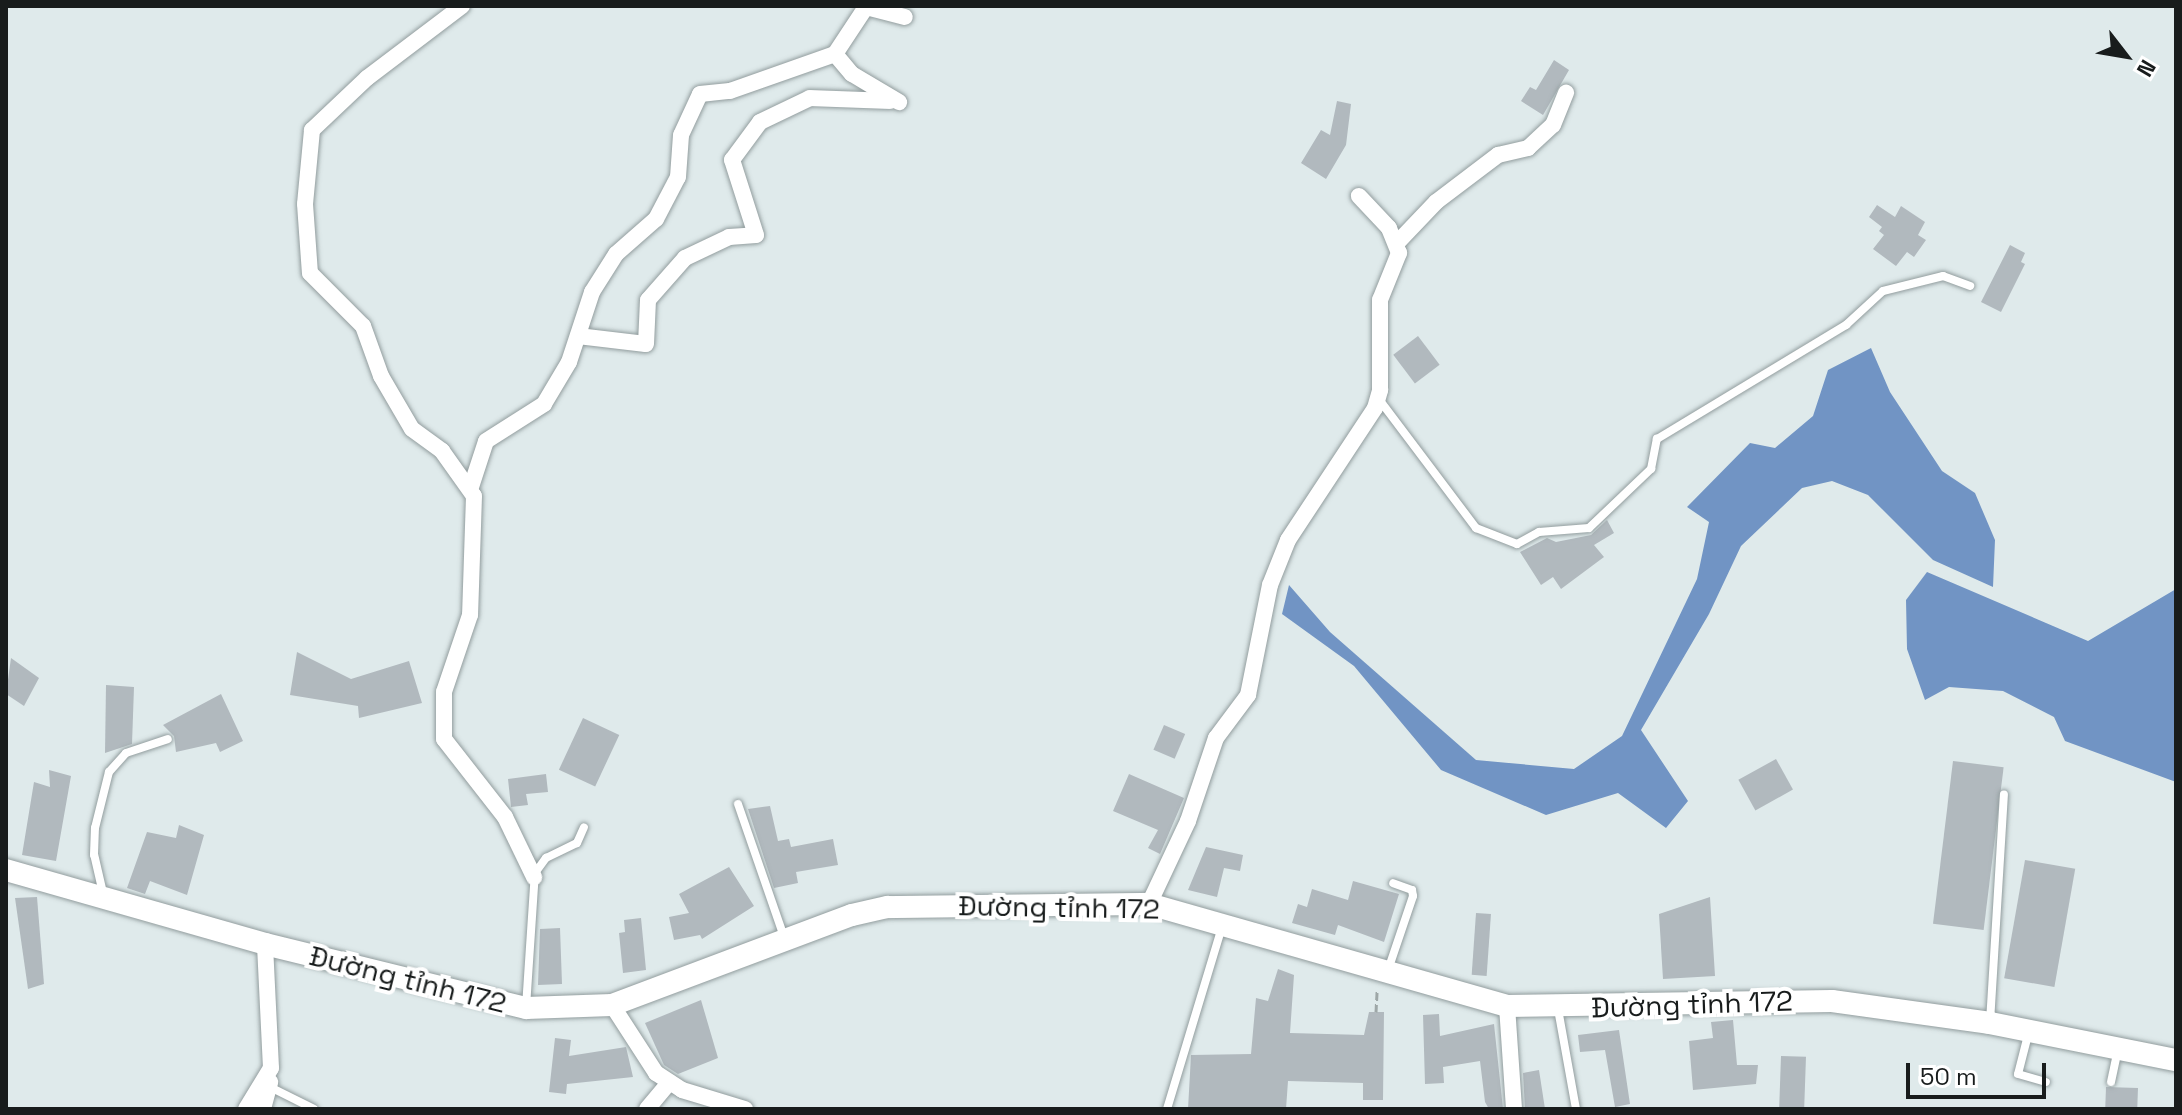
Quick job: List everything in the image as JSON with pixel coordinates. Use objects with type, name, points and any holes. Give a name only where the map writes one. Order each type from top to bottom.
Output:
[{"type":"main road","name":"Đường tỉnh 172","points":[[6,870],[265,944],[526,1008],[612,1005],[785,941],[888,907],[1149,904],[1224,922],[1507,1006],[1558,1009],[1785,998],[1990,1023],[2176,1060]]},
{"type":"street","points":[[462,6],[367,78],[312,130],[305,204],[310,273],[363,326],[381,376],[412,429],[442,451],[471,487]]},
{"type":"street","points":[[534,877],[505,817],[444,739],[444,692],[470,615],[473,590],[471,487],[486,441],[544,404],[569,362],[592,292],[616,254],[656,219],[678,177],[681,135],[700,94],[730,91],[835,54],[866,7],[905,17]]},
{"type":"street","points":[[578,336],[646,344],[648,300],[685,258],[729,237],[756,235],[732,160],[760,122],[810,98],[899,102],[852,74],[835,54]]},
{"type":"street","points":[[1397,243],[1436,202],[1498,155],[1528,148],[1553,125],[1566,93]]},
{"type":"street","points":[[1149,904],[1188,821],[1216,738],[1248,695],[1270,585],[1288,540],[1370,420],[1377,397],[1380,300],[1399,253],[1397,243],[1359,196]]},
{"type":"street","points":[[263,1109],[270,1087],[271,1068],[265,944]]},
{"type":"street","points":[[612,1005],[648,1062],[670,1082],[745,1109]]},
{"type":"street","points":[[1507,1006],[1514,1109]]},
{"type":"street","points":[[246,1109],[271,1068]]},
{"type":"street","points":[[647,1109],[670,1082]]},
{"type":"lane","points":[[1377,397],[1476,528],[1517,544],[1539,532],[1589,528],[1651,469],[1657,439],[1846,325],[1883,291],[1943,276],[1970,286]]},
{"type":"lane","points":[[104,897],[94,855],[95,828],[109,772],[126,753],[168,739]]},
{"type":"lane","points":[[1990,1023],[2004,794]]},
{"type":"lane","points":[[738,804],[785,941]]},
{"type":"lane","points":[[526,1008],[534,877],[546,858],[577,843],[584,827]]},
{"type":"lane","points":[[1388,971],[1413,896],[1412,890],[1393,883]]},
{"type":"lane","points":[[1167,1109],[1224,922]]},
{"type":"lane","points":[[1558,1009],[1576,1109]]},
{"type":"lane","points":[[2029,1030],[2018,1074],[2046,1082]]},
{"type":"lane","points":[[2111,1082],[2118,1048]]},
{"type":"lane","points":[[270,1087],[314,1109]]},
{"type":"water","points":[[1871,348],[1890,392],[1942,471],[1975,493],[1995,540],[1993,587],[1933,560],[1868,495],[1832,481],[1802,488],[1741,546],[1709,614],[1641,730],[1688,801],[1666,828],[1618,793],[1546,815],[1441,770],[1354,666],[1282,614],[1289,585],[1330,632],[1476,760],[1574,769],[1622,736],[1697,579],[1709,522],[1687,507],[1750,443],[1775,448],[1813,416],[1828,370]]},
{"type":"water","points":[[1927,572],[2088,641],[2176,589],[2176,782],[2065,741],[2054,717],[2003,691],[1949,687],[1925,700],[1907,649],[1906,600]]},
{"type":"building","points":[[1554,60],[1569,70],[1543,115],[1521,101],[1530,87],[1536,90]]},
{"type":"building","points":[[1337,101],[1351,104],[1346,145],[1326,179],[1301,163],[1321,130],[1330,135]]},
{"type":"building","points":[[1877,205],[1895,217],[1901,206],[1925,222],[1918,235],[1926,240],[1914,257],[1907,252],[1896,266],[1873,249],[1884,235],[1879,231],[1882,227],[1869,217]]},
{"type":"building","points":[[2010,245],[2025,253],[2021,262],[2025,264],[2001,312],[1981,302]]},
{"type":"building","points":[[1418,336],[1440,365],[1415,383],[1393,355]]},
{"type":"building","points":[[1607,520],[1614,533],[1594,545],[1604,557],[1561,589],[1553,577],[1541,585],[1520,552],[1547,538],[1556,542],[1591,535]]},
{"type":"building","points":[[297,652],[351,679],[409,661],[422,703],[359,718],[358,706],[290,695]]},
{"type":"building","points":[[11,658],[39,678],[24,706],[6,694]]},
{"type":"building","points":[[106,685],[134,687],[132,744],[105,753]]},
{"type":"building","points":[[221,694],[243,741],[220,752],[216,743],[176,752],[174,736],[163,725]]},
{"type":"building","points":[[583,718],[619,735],[595,787],[559,770]]},
{"type":"building","points":[[1164,725],[1185,734],[1175,759],[1153,750]]},
{"type":"building","points":[[1776,759],[1793,790],[1755,810],[1738,780]]},
{"type":"building","points":[[1953,761],[2004,767],[1984,930],[1933,924]]},
{"type":"building","points":[[49,770],[71,776],[56,861],[22,855],[34,782],[50,787]]},
{"type":"building","points":[[546,774],[548,792],[526,794],[528,805],[511,807],[508,779]]},
{"type":"building","points":[[1129,774],[1184,798],[1160,854],[1148,848],[1158,830],[1113,811]]},
{"type":"building","points":[[770,806],[778,841],[789,839],[791,847],[833,839],[838,865],[796,872],[798,883],[774,888],[748,809]]},
{"type":"building","points":[[179,825],[204,835],[187,895],[150,881],[145,894],[127,888],[147,832],[176,838]]},
{"type":"building","points":[[1206,847],[1243,855],[1240,871],[1224,868],[1217,897],[1188,890]]},
{"type":"building","points":[[2025,860],[2075,869],[2054,987],[2004,978]]},
{"type":"building","points":[[729,867],[754,906],[702,939],[700,935],[674,940],[669,917],[689,913],[679,894]]},
{"type":"building","points":[[1353,881],[1399,894],[1384,942],[1338,925],[1335,935],[1292,923],[1298,904],[1307,907],[1312,889],[1348,900]]},
{"type":"building","points":[[37,897],[44,984],[28,989],[15,898]]},
{"type":"building","points":[[1710,897],[1715,976],[1663,979],[1659,914]]},
{"type":"building","points":[[1476,913],[1491,914],[1487,976],[1472,975]]},
{"type":"building","points":[[641,918],[646,970],[623,973],[619,933],[625,932],[624,920]]},
{"type":"building","points":[[560,928],[562,984],[538,985],[540,929]]},
{"type":"building","points":[[1278,969],[1294,975],[1290,1033],[1364,1035],[1369,1012],[1384,1012],[1383,1100],[1363,1100],[1363,1083],[1288,1081],[1286,1109],[1188,1109],[1191,1055],[1251,1054],[1256,998],[1268,1001]]},
{"type":"building","points":[[701,1000],[718,1058],[678,1074],[664,1065],[645,1023]]},
{"type":"building","points":[[1439,1014],[1440,1036],[1494,1024],[1503,1109],[1489,1109],[1485,1102],[1480,1061],[1443,1067],[1444,1083],[1425,1084],[1423,1015]]},
{"type":"building","points":[[1733,1020],[1737,1065],[1758,1065],[1756,1084],[1693,1090],[1689,1041],[1713,1038],[1711,1022]]},
{"type":"building","points":[[1619,1030],[1630,1104],[1615,1107],[1605,1050],[1580,1052],[1578,1035]]},
{"type":"building","points":[[555,1038],[571,1040],[569,1056],[626,1047],[633,1077],[567,1084],[566,1094],[549,1092]]},
{"type":"building","points":[[1781,1056],[1806,1057],[1804,1109],[1779,1109]]},
{"type":"building","points":[[1539,1070],[1545,1109],[1525,1109],[1523,1073]]},
{"type":"building","points":[[2106,1087],[2138,1088],[2137,1109],[2105,1109]]}]
